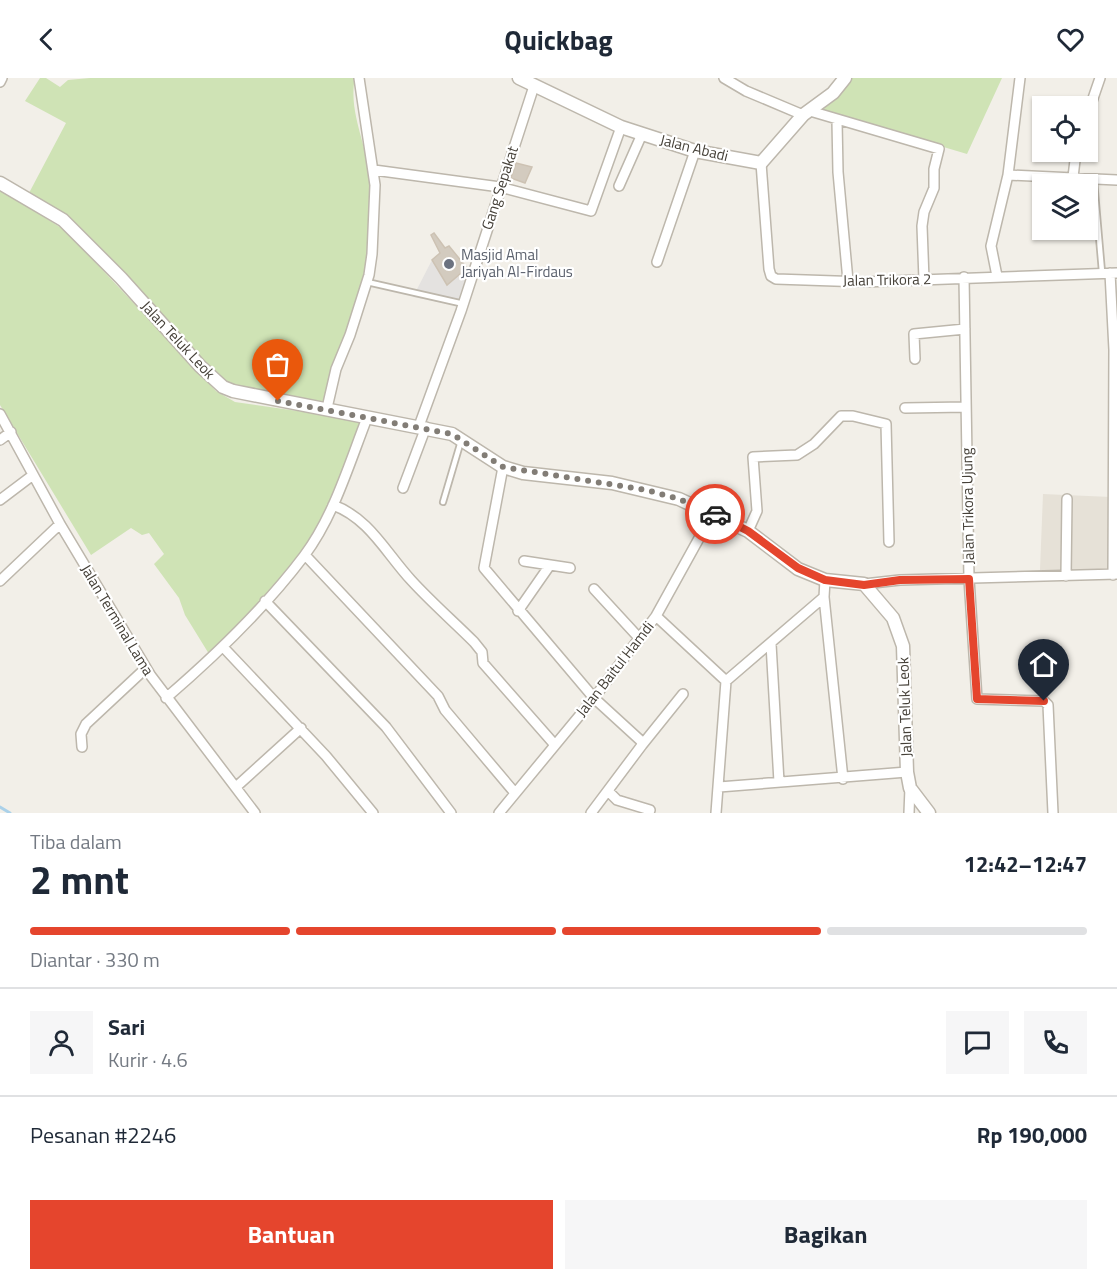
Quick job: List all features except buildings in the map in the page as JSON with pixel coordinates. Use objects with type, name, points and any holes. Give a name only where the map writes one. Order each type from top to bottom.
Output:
[{"type":"street","points":[[327,408],[336,369],[367,282],[375,202],[374,170],[359,78]]},
{"type":"street","name":"Jalan Abadi","points":[[519,78],[621,127],[695,151],[761,163]]},
{"type":"street","points":[[724,78],[746,91],[806,113],[939,149],[933,169],[934,188],[924,212],[922,226],[924,280]]},
{"type":"street","points":[[761,163],[806,113],[833,93],[845,78]]},
{"type":"street","points":[[997,276],[991,246],[1008,176],[1020,78]]},
{"type":"street","points":[[1094,96],[1100,78]]},
{"type":"street","name":"Gang Sepakat","points":[[403,488],[534,86]]},
{"type":"street","points":[[837,121],[838,172],[848,281]]},
{"type":"street","points":[[374,170],[500,187],[591,211],[621,127]]},
{"type":"street","points":[[619,186],[642,134]]},
{"type":"street","points":[[657,262],[695,151]]},
{"type":"street","name":"Jalan Trikora 2","points":[[761,163],[771,276],[776,279],[924,280],[1110,273]]},
{"type":"street","points":[[1008,176],[1032,176]]},
{"type":"street","points":[[1098,180],[1117,180]]},
{"type":"street","name":"Jalan Teluk Leok","points":[[0,183],[63,220],[121,278],[200,366],[223,387],[248,396],[423,426],[462,439],[503,467],[646,490],[713,513],[748,531],[798,568],[825,580],[864,585],[893,618],[903,646],[907,772],[910,788],[929,813]]},
{"type":"street","points":[[864,585],[900,580],[1115,574],[1114,350],[1110,273]]},
{"type":"street","name":"Jalan Trikora Ujung","points":[[964,277],[969,579],[977,699],[1044,701],[1048,705],[1053,813]]},
{"type":"street","points":[[915,359],[914,334],[965,329]]},
{"type":"street","points":[[905,408],[966,407]]},
{"type":"street","name":"Jalan Terminal Lama","points":[[0,414],[12,432],[60,524],[146,668],[166,698],[255,813]]},
{"type":"street","points":[[748,531],[757,512],[753,457],[797,455],[814,444],[841,416],[853,416],[886,423],[889,542]]},
{"type":"street","points":[[166,698],[224,648],[305,555],[333,505],[367,418]]},
{"type":"street","points":[[0,440],[12,432]]},
{"type":"street","points":[[503,467],[483,566],[518,611],[594,698],[641,741],[642,745]]},
{"type":"street","points":[[0,500],[33,475]]},
{"type":"street","points":[[1066,576],[1067,499]]},
{"type":"street","points":[[333,505],[345,509],[368,527],[410,580],[474,642],[482,652],[483,663],[555,745]]},
{"type":"street","name":"Jalan Baitul Hamdi","points":[[499,813],[594,698],[657,616],[713,513]]},
{"type":"street","points":[[0,581],[60,524]]},
{"type":"street","points":[[305,555],[438,696],[445,710],[515,793]]},
{"type":"street","points":[[524,561],[570,568]]},
{"type":"street","points":[[518,611],[550,565]]},
{"type":"street","points":[[825,580],[824,597],[843,779]]},
{"type":"street","points":[[594,589],[640,639]]},
{"type":"street","points":[[716,813],[726,681],[824,597]]},
{"type":"street","points":[[265,601],[386,727],[451,813]]},
{"type":"street","points":[[657,616],[726,681]]},
{"type":"street","points":[[771,644],[779,782]]},
{"type":"street","points":[[224,648],[301,728],[373,813]]},
{"type":"street","points":[[82,747],[81,734],[86,724],[146,668]]},
{"type":"street","points":[[591,813],[683,694]]},
{"type":"street","points":[[236,787],[301,728]]},
{"type":"street","points":[[719,787],[843,779],[907,772]]},
{"type":"street","points":[[909,813],[910,788]]},
{"type":"street","points":[[609,792],[617,800],[650,810],[649,813]]},
{"type":"lane","points":[[1098,203],[1110,273]]},
{"type":"lane","points":[[367,282],[464,304]]},
{"type":"lane","points":[[443,502],[462,439]]},
{"type":"shaded area","points":[[432,260],[447,284],[458,276],[467,279],[459,306],[413,297]]},
{"type":"shaded area","points":[[1043,494],[1111,497],[1109,570],[1040,570]]},
{"type":"green space","points":[[40,78],[46,78],[60,87],[68,80],[90,78],[355,78],[354,106],[370,177],[368,246],[359,295],[332,371],[324,402],[242,389],[226,382],[207,367],[63,214],[29,193],[66,123],[25,101]]},
{"type":"green space","points":[[850,78],[1002,78],[967,154],[816,109]]},
{"type":"green space","points":[[0,189],[66,231],[216,391],[235,402],[360,420],[337,486],[313,533],[271,589],[209,654],[185,615],[179,598],[154,564],[164,554],[149,533],[142,535],[131,528],[91,555],[0,405]]},
{"type":"waterway","points":[[0,807],[10,813]]},
{"type":"way so far","points":[[278,401],[327,408],[452,434],[503,467],[523,473],[612,483],[646,490],[679,499],[715,514]]},
{"type":"place","name":"Masjid Amal Jariyah Al-Firdaus","points":[[449,264]]},
{"type":"route","points":[[715,514],[748,531],[798,568],[825,580],[864,585],[900,580],[969,579],[977,699],[1044,701]]}]
